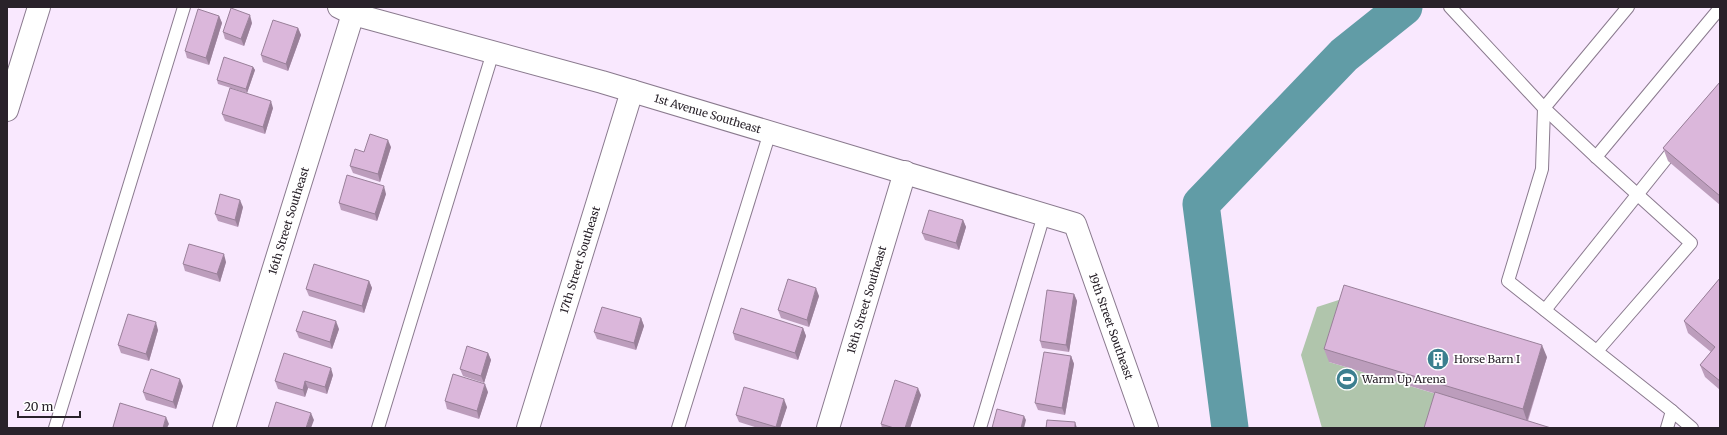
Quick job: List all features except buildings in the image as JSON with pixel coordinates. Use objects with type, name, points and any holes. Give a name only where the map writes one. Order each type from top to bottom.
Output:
[{"type":"street","points":[[7,110],[39,7]]},
{"type":"street","name":"1st Avenue Southeast","points":[[346,10],[632,91],[1075,224]]},
{"type":"street","name":"16th Street Southeast","points":[[224,428],[346,10]]},
{"type":"street","name":"17th Street Southeast","points":[[528,428],[632,91]]},
{"type":"street","name":"18th Street Southeast","points":[[828,428],[905,172]]},
{"type":"street","name":"19th Street Southeast","points":[[1075,224],[1147,428]]},
{"type":"lane","points":[[55,428],[184,7]]},
{"type":"lane","points":[[1450,7],[1544,108],[1636,195],[1691,243],[1597,351]]},
{"type":"lane","points":[[1628,7],[1544,108],[1542,169],[1508,281],[1692,428]]},
{"type":"lane","points":[[1596,157],[1720,8]]},
{"type":"lane","points":[[378,428],[493,52]]},
{"type":"lane","points":[[678,428],[770,132]]},
{"type":"lane","points":[[1544,310],[1686,135]]},
{"type":"lane","points":[[980,428],[1044,215]]},
{"type":"lane","points":[[1668,428],[1672,411]]},
{"type":"green space","name":"Warm Up Arena","points":[[1348,297],[1329,362],[1443,396],[1433,428],[1322,428],[1301,355],[1317,307]]},
{"type":"waterway","points":[[1230,428],[1201,204],[1344,55],[1404,7]]},
{"type":"place","name":"Horse Barn I","points":[[1438,359]]},
{"type":"place","name":"Warm Up Arena","points":[[1347,379]]}]
